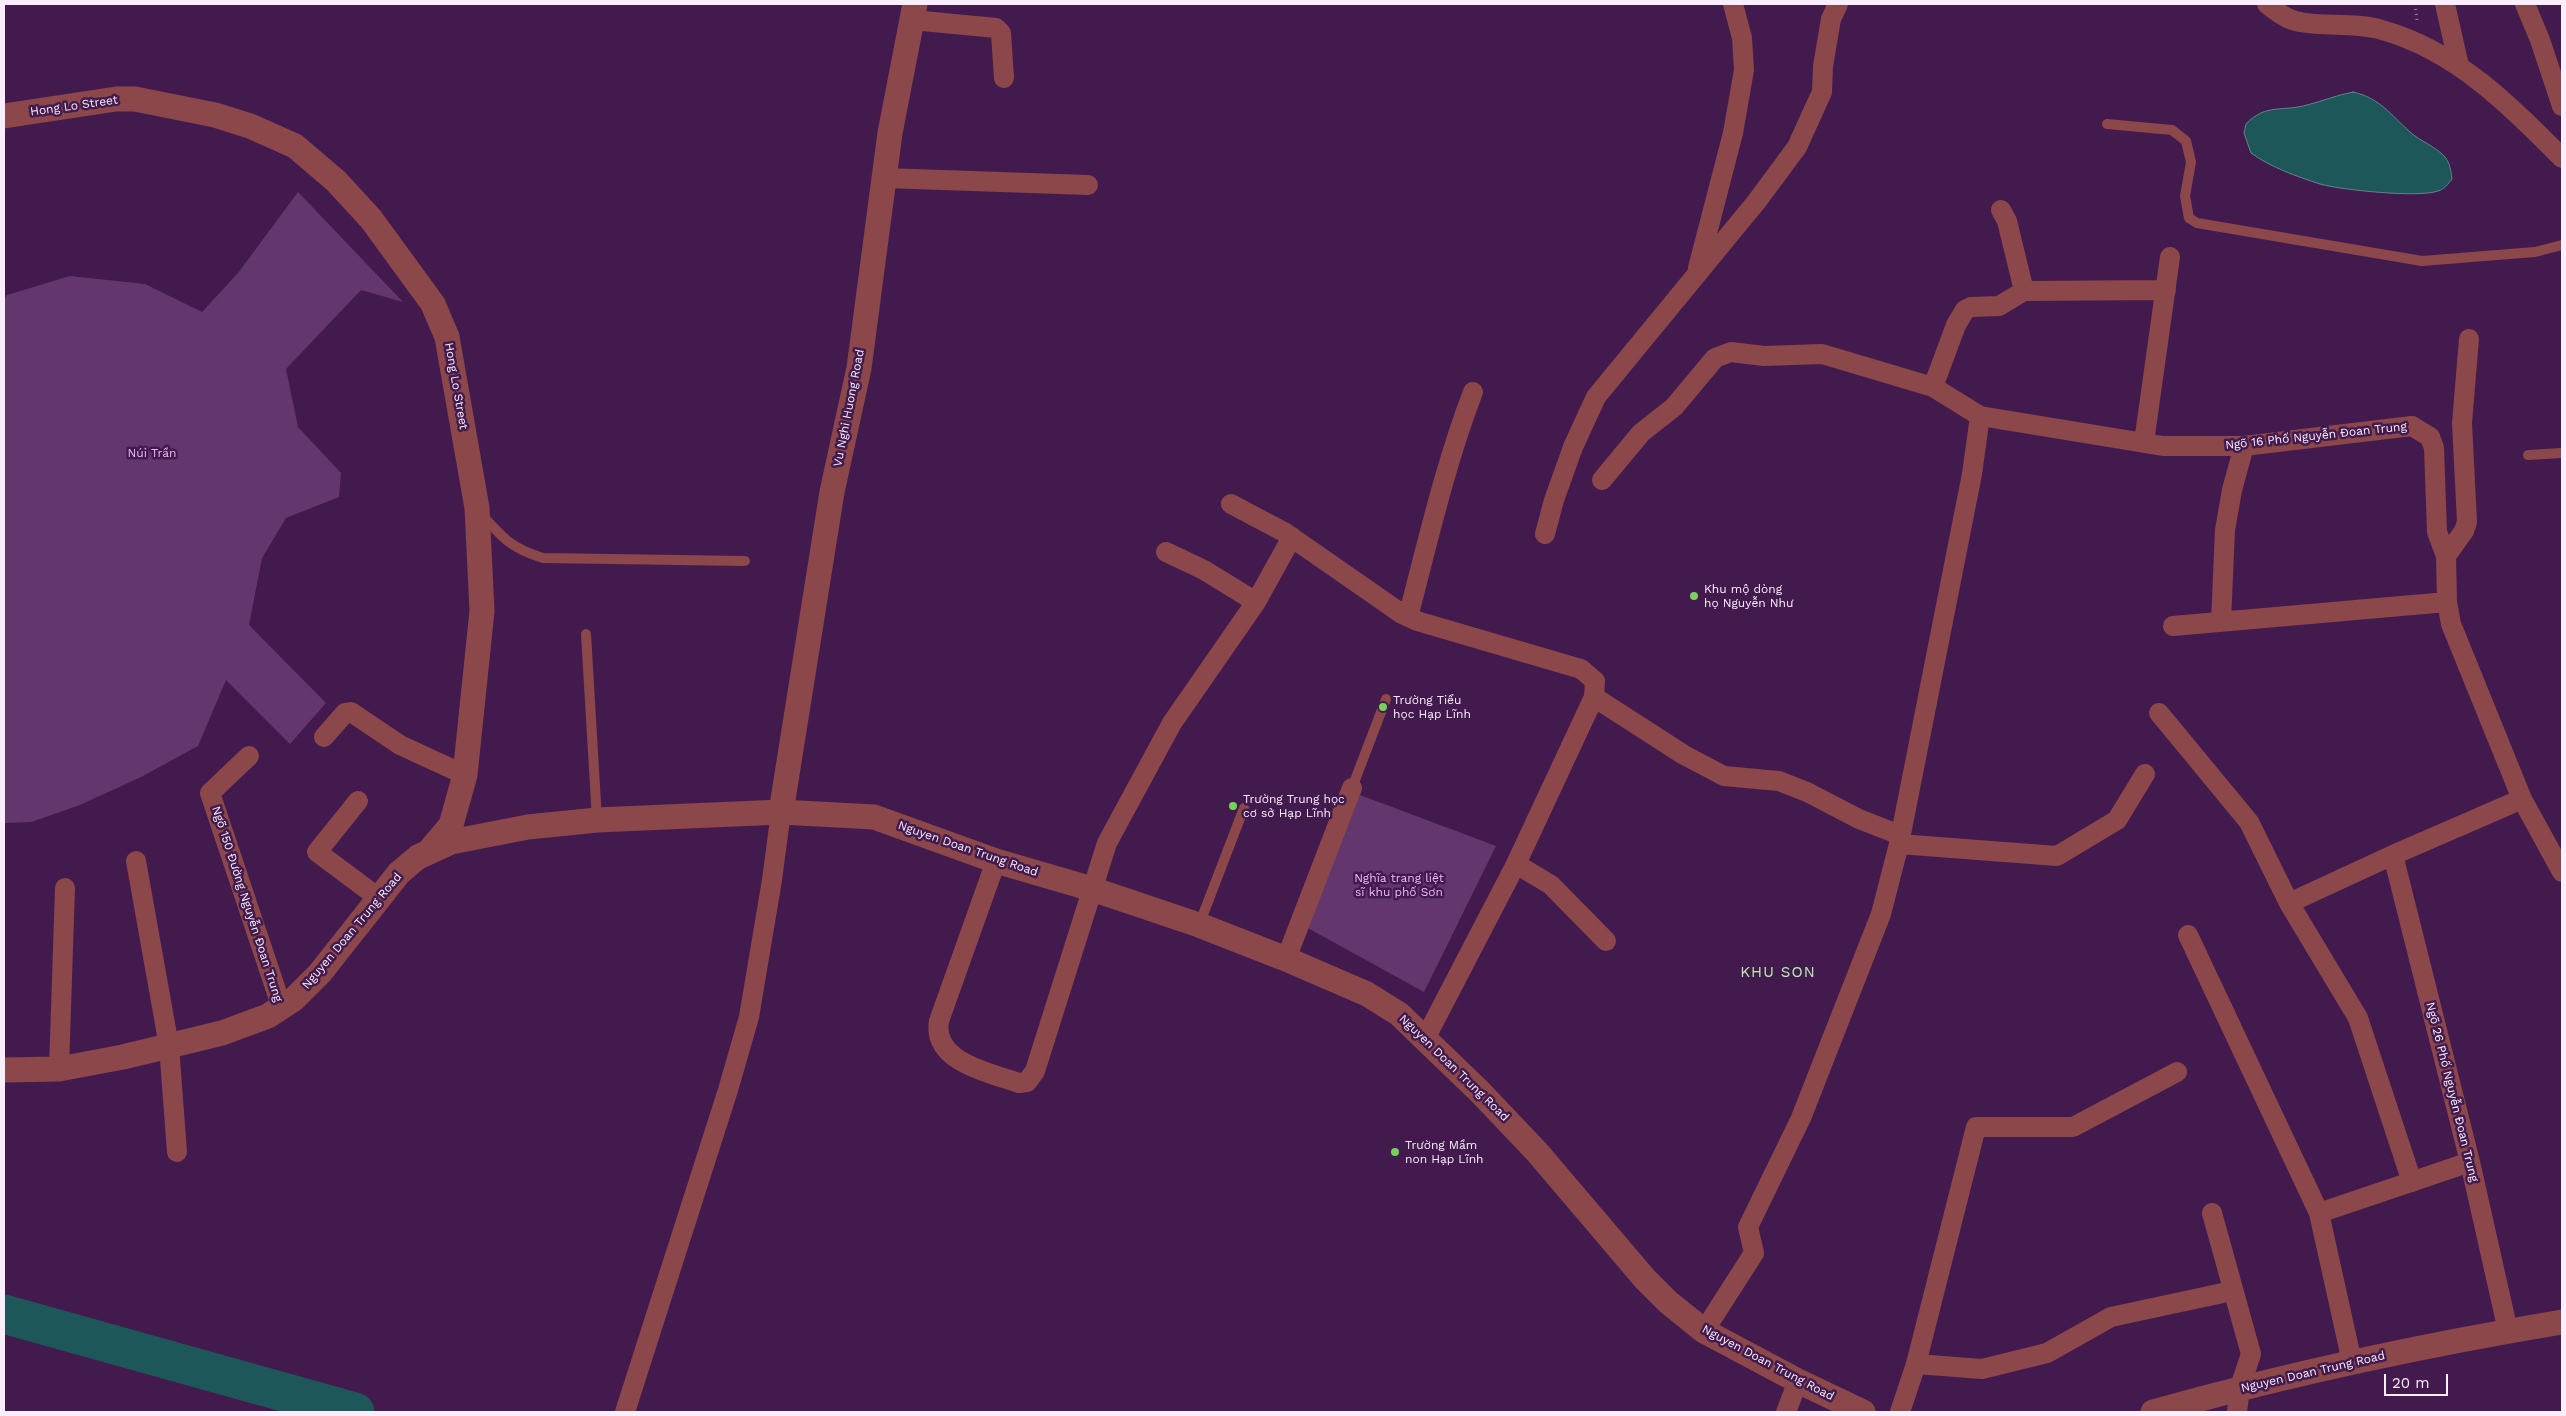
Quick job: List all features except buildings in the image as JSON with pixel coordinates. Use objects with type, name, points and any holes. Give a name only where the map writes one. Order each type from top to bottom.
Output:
[{"type":"street","points":[[1697,272],[1733,133],[1744,70],[1742,38],[1733,4]]},
{"type":"street","points":[[1545,534],[1564,471],[1596,397],[1757,201],[1797,147],[1822,92],[1823,66],[1832,19],[1838,4]]},
{"type":"street","points":[[2267,4],[2282,15],[2298,22],[2341,23],[2382,29],[2434,51],[2459,66],[2517,112],[2562,158]]},
{"type":"street","points":[[2445,4],[2459,66]]},
{"type":"street","points":[[2525,4],[2562,106]]},
{"type":"street","points":[[914,12],[996,28],[1001,33],[1004,78]]},
{"type":"street","name":"Vu Nghi Huong Road","points":[[781,812],[832,492],[859,368],[890,133],[914,12]]},
{"type":"street","name":"Hong Lo Street","points":[[4,116],[116,99],[135,99],[214,115],[250,126],[295,146],[318,164],[371,219],[433,304],[447,337],[476,508],[482,611],[465,775],[451,825],[430,850]]},
{"type":"street","points":[[884,178],[1088,185]]},
{"type":"street","points":[[2001,210],[2007,221],[2024,291]]},
{"type":"street","points":[[2144,442],[2170,257]]},
{"type":"street","points":[[1933,387],[1956,325],[1965,310],[1971,307],[1999,306],[2024,291],[2166,290]]},
{"type":"street","points":[[2446,556],[2464,531],[2466,522],[2462,423],[2469,339]]},
{"type":"street","points":[[1602,480],[1641,433],[1674,407],[1715,358],[1731,352],[1773,356],[1822,354],[1933,387],[1980,416],[1972,474],[1899,839],[1881,914],[1801,1118],[1748,1227],[1754,1252],[1704,1330]]},
{"type":"street","points":[[1408,618],[1439,493],[1456,435],[1473,392]]},
{"type":"street","name":"Ngõ 16 Phố Nguyễn Đoan Trung","points":[[1980,416],[2164,446],[2244,446],[2412,426],[2430,437],[2434,448],[2437,532],[2446,556],[2447,602],[2451,624],[2464,662],[2522,799],[2562,872]]},
{"type":"street","points":[[2221,622],[2225,530],[2232,490],[2244,446]]},
{"type":"street","points":[[1231,504],[1292,538],[1408,618],[1581,669],[1595,681],[1594,697],[1516,864],[1425,1039]]},
{"type":"street","points":[[996,861],[940,1021],[938,1036],[942,1044],[958,1059],[1019,1083],[1027,1082],[1035,1071],[1107,843],[1172,723],[1256,602],[1292,538]]},
{"type":"street","points":[[1166,552],[1204,570],[1256,602]]},
{"type":"street","points":[[2173,626],[2447,602]]},
{"type":"street","points":[[1594,697],[1684,755],[1724,776],[1779,781],[1807,792],[1899,839],[2057,856],[2117,820],[2145,774]]},
{"type":"street","points":[[324,737],[345,713],[351,712],[400,745],[465,775]]},
{"type":"street","points":[[2160,713],[2249,822],[2289,903],[2358,1018],[2412,1182]]},
{"type":"street","name":"Ngõ 150 Đường Nguyễn Đoan Trung","points":[[249,756],[210,793],[282,1008]]},
{"type":"street","points":[[1286,959],[1352,788]]},
{"type":"street","points":[[2289,903],[2393,854],[2522,799]]},
{"type":"street","points":[[358,801],[317,852],[380,899]]},
{"type":"street","points":[[625,1412],[728,1090],[748,1017],[772,880],[781,812]]},
{"type":"street","name":"Nguyen Doan Trung Road","points":[[4,1070],[59,1069],[169,1046],[256,1022],[282,1008],[320,974],[400,873],[418,857],[430,850],[468,837],[547,824],[596,820],[781,812],[874,818],[996,861],[1092,889],[1199,925],[1286,959],[1367,994],[1399,1014],[1518,1131],[1645,1279],[1668,1302],[1704,1330],[1798,1381],[1863,1412]]},
{"type":"street","name":"Ngõ 26 Phố Nguyễn Đoan Trung","points":[[2393,854],[2470,1162],[2508,1331]]},
{"type":"street","points":[[136,861],[169,1046],[177,1152]]},
{"type":"street","points":[[1516,864],[1551,885],[1606,941]]},
{"type":"street","points":[[59,1069],[66,888]]},
{"type":"street","points":[[2188,935],[2319,1213],[2352,1362]]},
{"type":"street","points":[[1900,1412],[1916,1364],[1976,1128],[2073,1127],[2178,1072]]},
{"type":"street","points":[[2319,1213],[2470,1162]]},
{"type":"street","points":[[2212,1212],[2232,1291],[2251,1354],[2240,1387],[2237,1412]]},
{"type":"street","points":[[1916,1364],[1982,1369],[2047,1353],[2111,1317],[2232,1291]]},
{"type":"street","name":"Nguyen Doan Trung Road","points":[[2153,1412],[2240,1387],[2352,1362],[2562,1322]]},
{"type":"street","points":[[1786,1412],[1798,1381]]},
{"type":"lane","points":[[2107,124],[2172,130],[2186,141],[2191,162],[2185,196],[2189,218],[2197,223],[2422,261],[2535,252],[2562,244]]},
{"type":"lane","points":[[2528,455],[2562,453]]},
{"type":"lane","points":[[476,508],[508,544],[543,558],[745,561]]},
{"type":"lane","points":[[586,634],[596,820]]},
{"type":"lane","points":[[1352,788],[1386,699]]},
{"type":"lane","points":[[1199,925],[1244,808]]},
{"type":"green space","name":"Núi Trần","points":[[298,192],[403,302],[361,290],[286,369],[298,427],[341,473],[339,497],[286,518],[262,558],[249,625],[326,703],[290,744],[226,680],[198,746],[141,777],[80,805],[31,822],[4,823],[4,300],[7,295],[70,276],[145,284],[202,312],[238,273]]},
{"type":"green space","name":"Nghĩa trang liệt sĩ khu phố Sơn","points":[[1360,795],[1496,846],[1424,992],[1306,927]]},
{"type":"shaded area","points":[[2353,92],[2371,98],[2391,113],[2414,135],[2445,157],[2450,167],[2452,179],[2443,189],[2414,194],[2362,191],[2330,186],[2284,171],[2251,153],[2244,133],[2246,124],[2253,117],[2275,109],[2298,107]]},
{"type":"waterway","points":[[4,1314],[355,1412]]},
{"type":"place","name":"Khu mộ dòng họ Nguyễn Như","points":[[1694,596]]},
{"type":"place","name":"Trường Tiểu học Hạp Lĩnh","points":[[1383,707]]},
{"type":"place","name":"Trường Trung học cơ sở Hạp Lĩnh","points":[[1233,806]]},
{"type":"place","name":"Trường Mầm non Hạp Lĩnh","points":[[1395,1152]]},
{"type":"district","name":"KHU SON","points":[[1778,973]]}]
